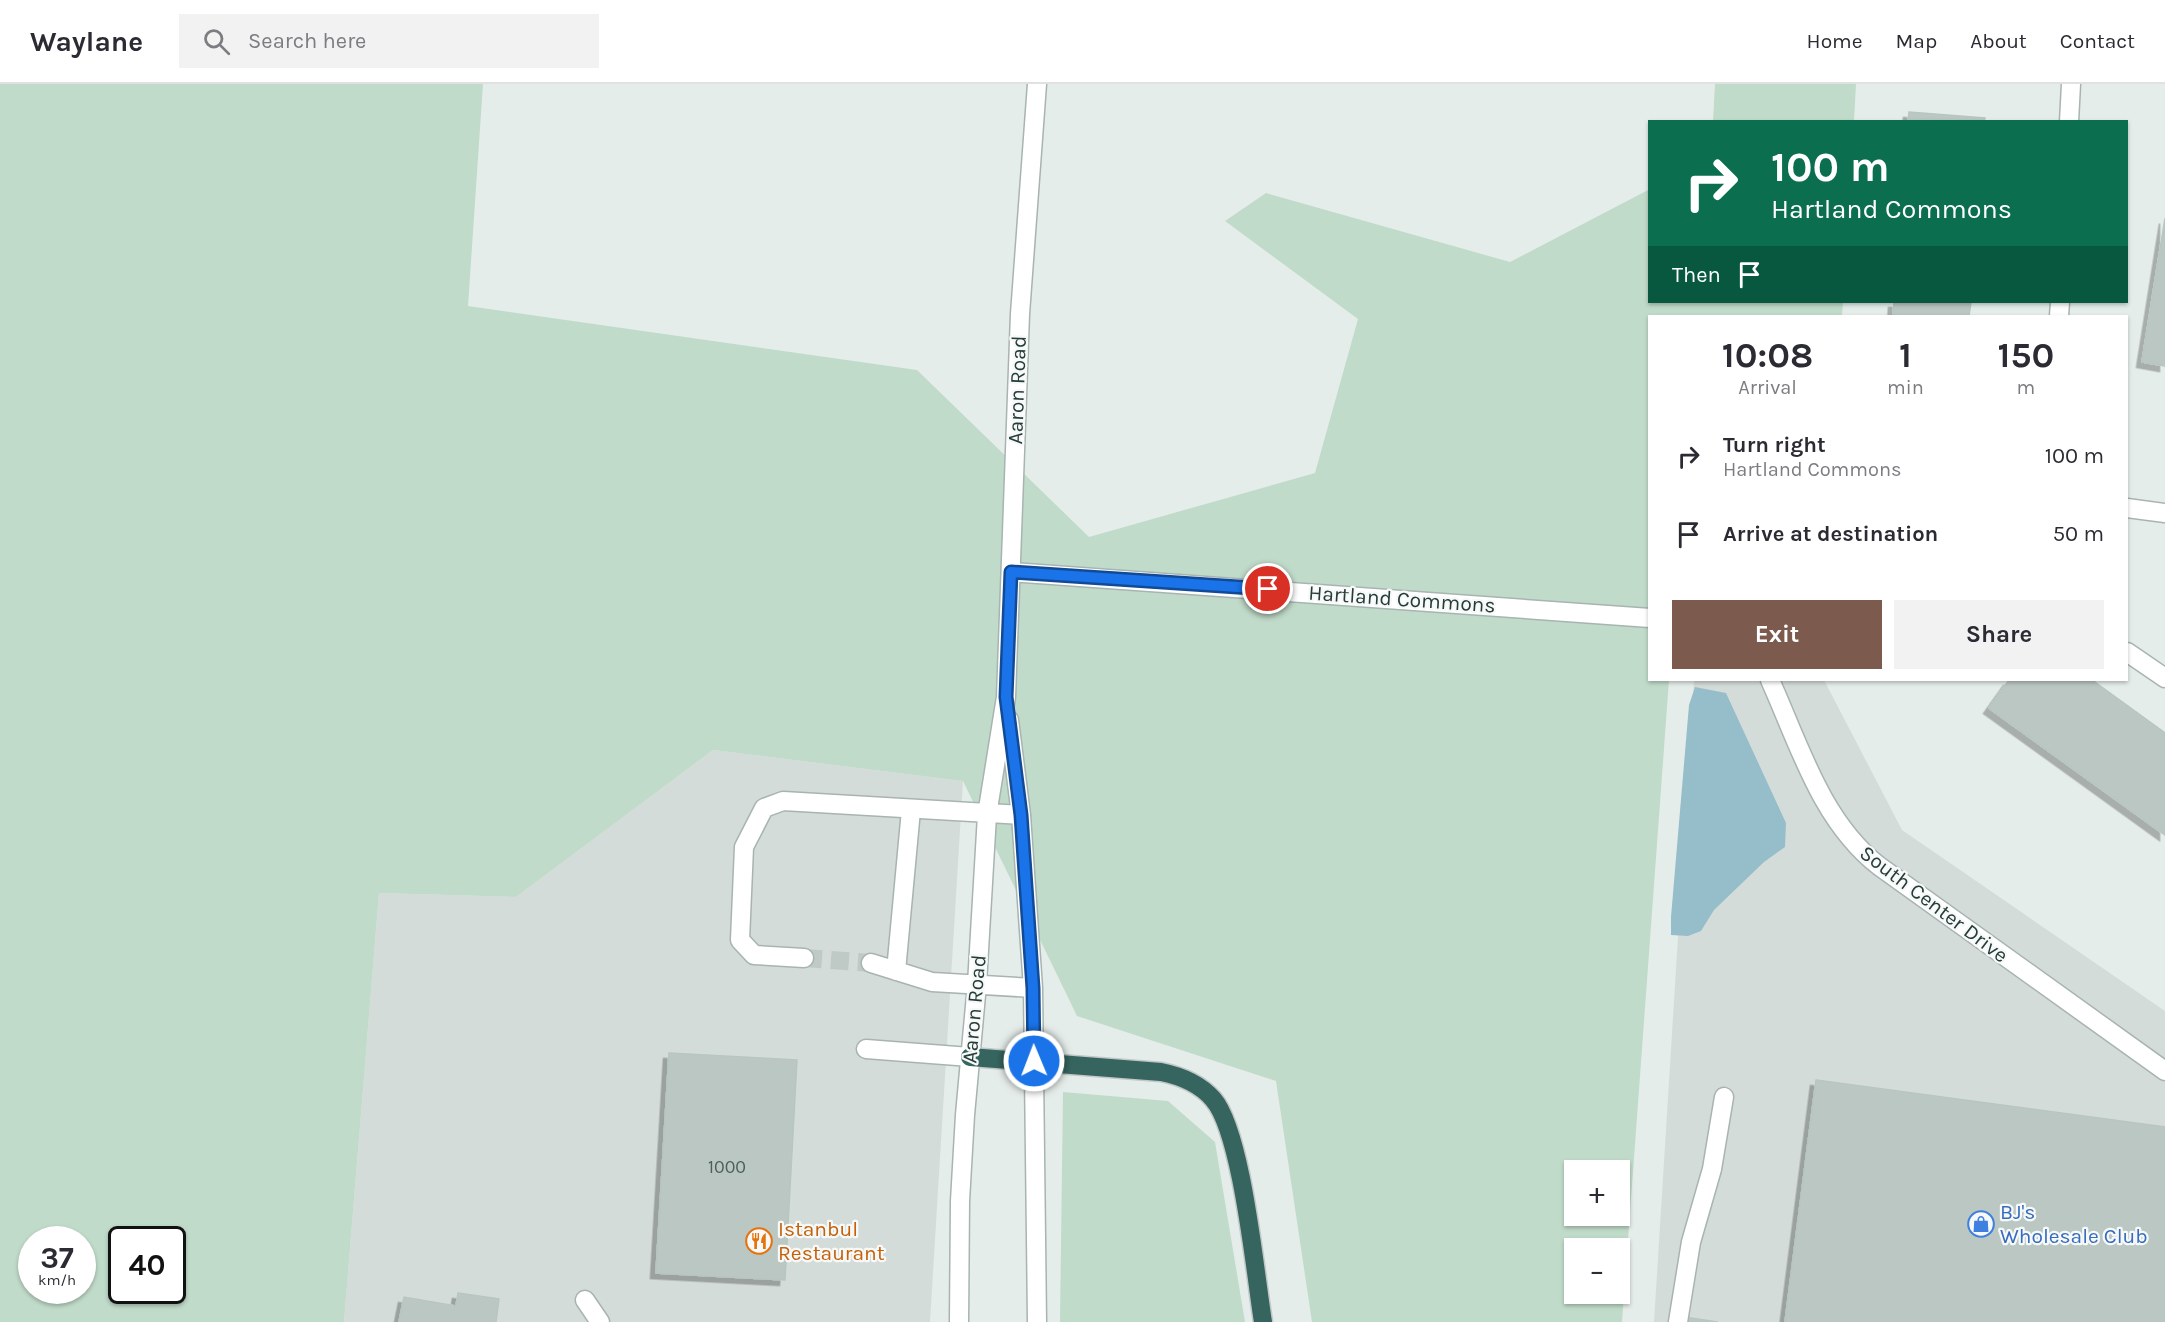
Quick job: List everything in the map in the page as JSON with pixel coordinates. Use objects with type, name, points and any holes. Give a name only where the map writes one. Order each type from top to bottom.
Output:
[{"type":"highway","points":[[970,1057],[1178,1075],[1204,1090],[1215,1100],[1234,1145],[1263,1322]]},
{"type":"street","name":"Aaron Road","points":[[959,1322],[960,1201],[977,984],[987,815],[1006,697],[1020,314],[1036,84]]},
{"type":"street","points":[[2069,120],[2071,84]]},
{"type":"street","points":[[2128,508],[2165,513]]},
{"type":"street","name":"Hartland Commons","points":[[1011,572],[1648,618]]},
{"type":"street","points":[[2128,653],[2165,678]]},
{"type":"street","name":"South Center Drive","points":[[1770,681],[1829,810],[1852,843],[1879,866],[2165,1071]]},
{"type":"street","name":"Aaron Road","points":[[1006,697],[1021,815],[1033,988],[1036,1322]]},
{"type":"street","points":[[804,958],[754,955],[740,940],[744,847],[764,808],[783,801],[987,815],[1021,815]]},
{"type":"street","points":[[896,971],[911,810]]},
{"type":"street","points":[[871,963],[932,982],[1033,988]]},
{"type":"street","points":[[866,1049],[970,1057]]},
{"type":"street","points":[[1678,1322],[1691,1242],[1712,1169],[1724,1097]]},
{"type":"street","points":[[585,1300],[600,1322]]},
{"type":"shaded area","points":[[1694,681],[1825,681],[1902,830],[2165,1011],[2165,1322],[1654,1322]]},
{"type":"shaded area","points":[[713,750],[963,781],[930,1322],[344,1322],[379,893],[516,897]]},
{"type":"green space","points":[[0,84],[483,84],[468,306],[917,370],[1089,537],[1315,473],[1358,319],[1225,221],[1266,193],[1510,262],[1648,190],[1648,303],[1843,303],[1842,315],[1648,315],[1648,681],[1669,681],[1630,1213],[1630,1160],[1564,1160],[1564,1226],[1629,1226],[1628,1238],[1564,1238],[1564,1304],[1623,1304],[1622,1322],[1312,1322],[1276,1081],[1077,1016],[963,781],[713,750],[516,897],[379,893],[344,1322],[0,1322]]},
{"type":"green space","points":[[1715,84],[1856,84],[1854,120],[1713,120]]},
{"type":"green space","points":[[1063,1092],[1168,1101],[1215,1142],[1245,1322],[1060,1322]]},
{"type":"water","points":[[1695,687],[1726,693],[1786,823],[1785,847],[1764,862],[1714,910],[1701,931],[1688,936],[1671,935],[1689,705]]},
{"type":"building","points":[[1909,112],[1985,118],[1984,120],[1908,120]]},
{"type":"building","points":[[2165,218],[2165,366],[2142,362]]},
{"type":"building","points":[[1894,303],[1971,303],[1969,315],[1893,315]]},
{"type":"building","points":[[2008,681],[2093,681],[2165,733],[2165,835],[1989,708]]},
{"type":"building","points":[[669,1053],[797,1060],[785,1280],[656,1273]]},
{"type":"building","name":"BJ's Wholesale Club","points":[[1816,1080],[2165,1127],[2165,1322],[1785,1322]]},
{"type":"building","points":[[458,1293],[499,1299],[496,1322],[399,1322],[404,1297],[456,1306]]},
{"type":"building","points":[[1684,1317],[1718,1322],[1684,1322]]},
{"type":"tunnel","points":[[804,958],[871,963]]},
{"type":"place","name":"BJ's Wholesale Club","points":[[1981,1224]]},
{"type":"place","name":"Istanbul Restaurant","points":[[759,1241]]},
{"type":"route","points":[[1034,1061],[1033,988],[1021,815],[1006,697],[1011,572],[1268,589]]}]
